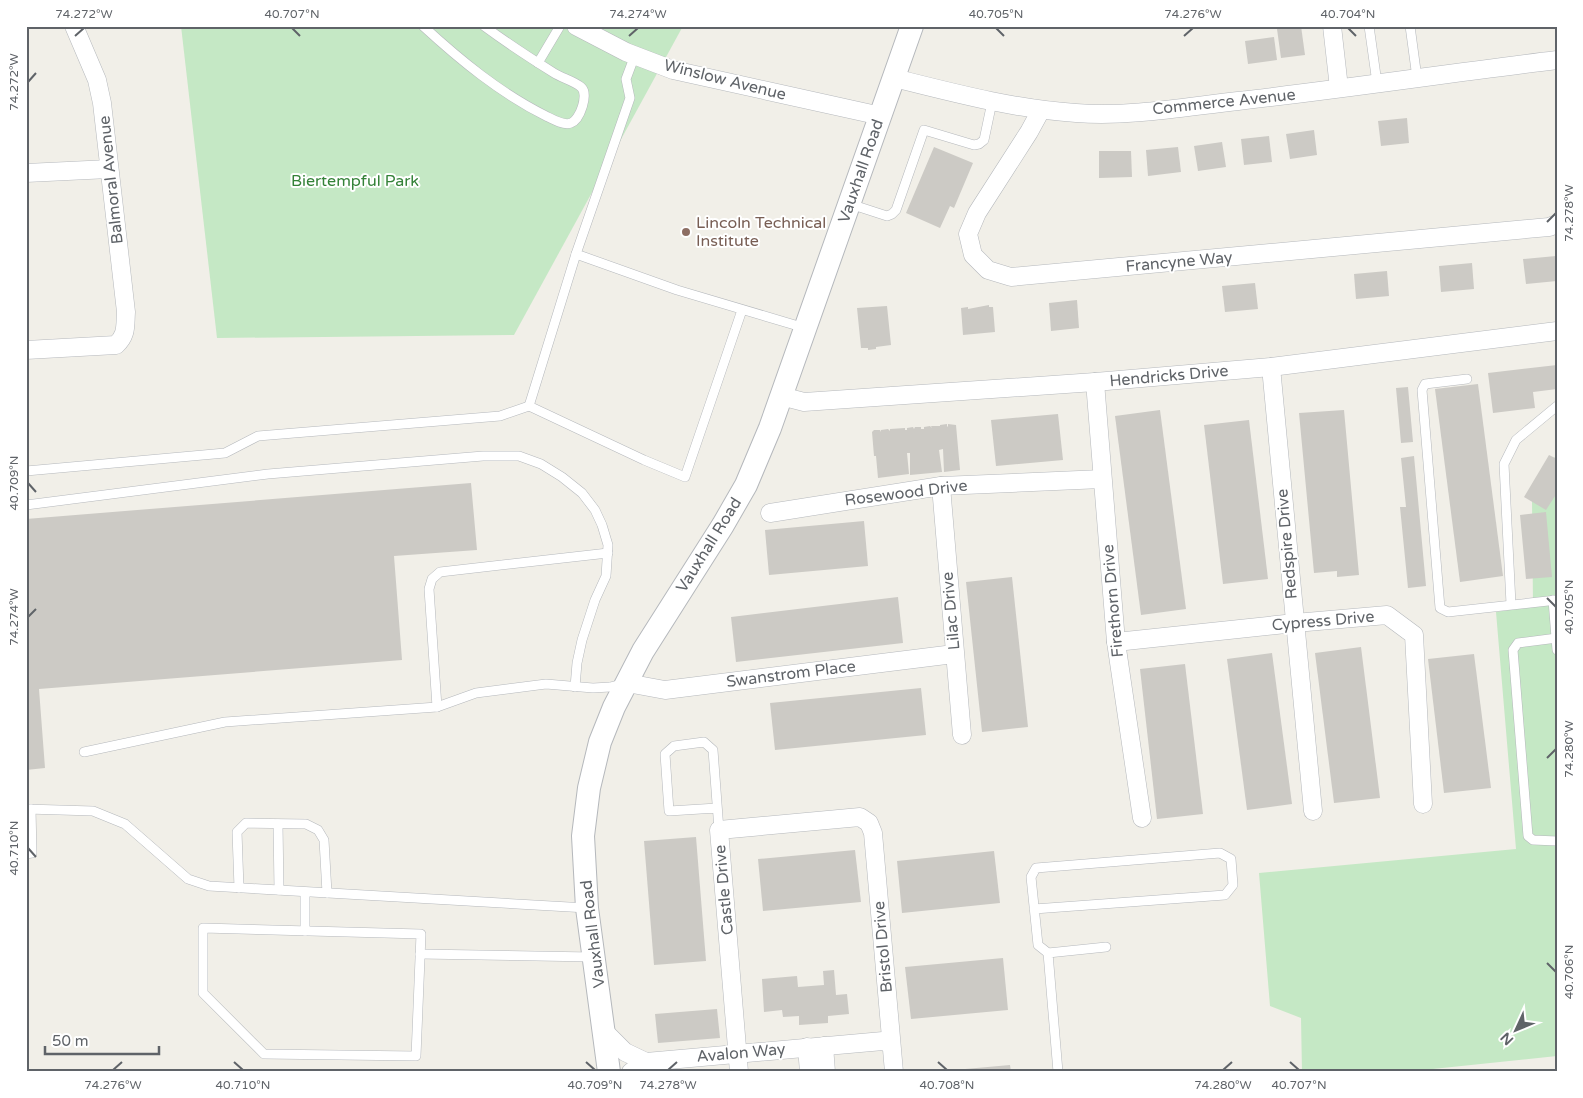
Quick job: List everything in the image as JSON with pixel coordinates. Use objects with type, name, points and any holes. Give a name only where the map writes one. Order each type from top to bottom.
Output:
[{"type":"street","name":"Balmoral Avenue","points":[[26,350],[116,345],[123,339],[125,329],[126,312],[102,103],[97,80],[74,26]]},
{"type":"street","name":"Winslow Avenue","points":[[576,26],[635,55],[673,70],[881,116]]},
{"type":"street","name":"Vauxhall Road","points":[[609,1072],[587,908],[584,836],[589,788],[600,742],[614,707],[643,651],[724,525],[746,485],[770,428],[912,26]]},
{"type":"street","points":[[1332,26],[1340,88]]},
{"type":"street","name":"Commerce Avenue","points":[[894,78],[992,102],[1041,110],[1076,113],[1140,112],[1320,92],[1557,60]]},
{"type":"street","name":"Francyne Way","points":[[1041,110],[977,213],[968,234],[973,255],[988,270],[1011,277],[1549,228],[1557,224]]},
{"type":"street","points":[[26,173],[109,169]]},
{"type":"street","name":"Hendricks Drive","points":[[781,396],[804,402],[1271,368],[1557,331]]},
{"type":"street","name":"Redspire Drive","points":[[1271,368],[1312,811]]},
{"type":"street","name":"Firethorn Drive","points":[[1095,382],[1116,642],[1142,818]]},
{"type":"street","name":"Rosewood Drive","points":[[770,513],[941,486],[1102,479]]},
{"type":"street","name":"Lilac Drive","points":[[941,486],[962,736]]},
{"type":"street","name":"Cypress Drive","points":[[1116,642],[1387,615],[1414,635],[1423,804]]},
{"type":"street","name":"Swanstrom Place","points":[[627,683],[666,690],[954,654]]},
{"type":"street","name":"Castle Drive","points":[[739,1072],[719,830],[860,817],[869,823]]},
{"type":"street","name":"Bristol Drive","points":[[869,823],[873,833],[894,1072]]},
{"type":"street","points":[[604,1031],[625,1052],[646,1062]]},
{"type":"street","name":"Avalon Way","points":[[631,1072],[646,1062],[883,1041],[892,1044]]},
{"type":"street","points":[[815,1047],[826,1072]]},
{"type":"street","name":"Avalon Way","points":[[809,1072],[815,1047]]},
{"type":"lane","points":[[423,26],[464,63],[519,101],[564,124],[571,123],[576,119],[585,98],[584,91],[580,86],[538,63],[484,26]]},
{"type":"lane","points":[[538,63],[560,26]]},
{"type":"lane","points":[[1369,26],[1377,83]]},
{"type":"lane","points":[[1410,26],[1417,78]]},
{"type":"lane","points":[[529,406],[576,254],[630,98],[626,80],[635,55]]},
{"type":"lane","points":[[849,204],[887,216],[892,214],[896,210],[924,130],[974,145],[979,144],[984,140],[992,102]]},
{"type":"lane","points":[[576,254],[677,290],[806,328]]},
{"type":"lane","points":[[26,471],[225,453],[258,436],[500,416],[529,406],[644,460],[685,477],[742,310]]},
{"type":"lane","points":[[1467,380],[1426,384],[1422,390],[1440,608],[1448,612],[1555,600],[1557,650]]},
{"type":"lane","points":[[1511,604],[1504,464],[1516,440],[1557,406]]},
{"type":"lane","points":[[26,505],[268,474],[505,455],[519,456],[542,464],[582,493],[595,510],[608,545],[606,576],[595,600],[582,640],[575,686]]},
{"type":"lane","points":[[437,707],[429,589],[432,579],[440,572],[608,553]]},
{"type":"lane","points":[[1556,638],[1518,643],[1512,650],[1528,836],[1533,840],[1557,841]]},
{"type":"lane","points":[[84,752],[225,722],[437,707],[476,693],[546,684],[610,687],[627,683]]},
{"type":"lane","points":[[717,808],[669,811],[665,754],[674,746],[704,742],[713,750],[719,830]]},
{"type":"lane","points":[[26,854],[32,852],[28,809],[93,811],[125,824],[188,879],[209,886],[587,908]]},
{"type":"lane","points":[[239,888],[237,832],[246,823],[306,824],[318,830],[324,840],[327,893]]},
{"type":"lane","points":[[278,824],[278,890]]},
{"type":"lane","points":[[1034,908],[1225,895],[1232,885],[1231,859],[1220,853],[1036,868],[1031,877],[1034,908],[1038,945],[1048,953],[1106,948]]},
{"type":"lane","points":[[305,892],[305,930]]},
{"type":"lane","points":[[203,928],[421,934],[420,954],[416,1056],[264,1054],[204,993],[203,928]]},
{"type":"lane","points":[[1048,953],[1058,1072]]},
{"type":"lane","points":[[420,954],[594,957]]},
{"type":"green space","name":"Biertempful Park","points":[[181,26],[683,26],[514,335],[217,338]]},
{"type":"green space","points":[[1557,453],[1557,1056],[1404,1072],[1302,1072],[1301,1018],[1270,1006],[1259,873],[1516,849],[1496,612],[1533,606],[1532,500]]},
{"type":"building","points":[[1301,26],[1305,55],[1281,58],[1277,29]]},
{"type":"building","points":[[1274,37],[1277,60],[1248,64],[1245,41]]},
{"type":"building","points":[[1407,118],[1409,143],[1381,146],[1378,121]]},
{"type":"building","points":[[1314,130],[1317,155],[1290,159],[1286,134]]},
{"type":"building","points":[[1269,136],[1272,162],[1244,165],[1241,139]]},
{"type":"building","points":[[1222,142],[1226,167],[1198,171],[1194,146]]},
{"type":"building","points":[[934,147],[973,163],[954,208],[950,206],[940,228],[906,213]]},
{"type":"building","points":[[1178,147],[1181,172],[1148,176],[1146,150]]},
{"type":"building","points":[[1099,151],[1131,151],[1132,177],[1099,178]]},
{"type":"building","points":[[1556,256],[1557,281],[1526,284],[1523,259]]},
{"type":"building","points":[[1472,263],[1474,289],[1441,292],[1439,266]]},
{"type":"building","points":[[1387,271],[1389,296],[1356,299],[1354,274]]},
{"type":"building","points":[[1255,283],[1258,309],[1225,312],[1222,286]]},
{"type":"building","points":[[1077,300],[1079,328],[1051,331],[1049,303]]},
{"type":"building","points":[[989,305],[989,307],[993,307],[995,332],[963,335],[961,308],[968,307],[968,309]]},
{"type":"building","points":[[887,306],[891,345],[868,350],[868,348],[861,348],[857,308]]},
{"type":"building","points":[[1557,365],[1557,389],[1533,392],[1535,408],[1493,413],[1488,373]]},
{"type":"building","points":[[1478,384],[1503,576],[1460,582],[1435,389]]},
{"type":"building","points":[[1408,387],[1413,442],[1401,443],[1396,388]]},
{"type":"building","points":[[1160,410],[1186,609],[1141,615],[1115,416]]},
{"type":"building","points":[[1344,410],[1359,575],[1337,577],[1337,571],[1314,573],[1299,413]]},
{"type":"building","points":[[1058,414],[1063,460],[996,466],[991,420]]},
{"type":"building","points":[[1249,420],[1268,579],[1223,584],[1204,425]]},
{"type":"building","points":[[947,424],[947,427],[948,424],[956,425],[960,470],[944,472],[943,449],[939,450],[942,472],[910,475],[910,453],[907,453],[909,474],[878,478],[872,432],[874,430],[880,430],[881,432],[881,430],[888,429],[890,431],[890,429],[905,428],[907,430],[907,428],[913,427],[914,429],[915,427],[921,427],[921,429],[924,429],[924,427],[930,426],[932,428],[931,426]]},
{"type":"building","points":[[1549,455],[1557,459],[1557,493],[1546,510],[1524,497]]},
{"type":"building","points":[[1414,456],[1426,586],[1408,588],[1400,507],[1406,507],[1401,458]]},
{"type":"building","points":[[471,483],[477,550],[394,556],[402,660],[39,689],[45,768],[26,770],[26,519]]},
{"type":"building","points":[[1546,512],[1552,577],[1526,579],[1520,515]]},
{"type":"building","points":[[864,521],[868,566],[769,575],[765,530]]},
{"type":"building","points":[[1012,577],[1028,727],[982,732],[966,582]]},
{"type":"building","points":[[898,597],[903,643],[736,662],[731,617]]},
{"type":"building","points":[[1361,647],[1380,798],[1334,803],[1315,653]]},
{"type":"building","points":[[1272,653],[1292,804],[1247,810],[1227,659]]},
{"type":"building","points":[[1474,654],[1491,788],[1444,793],[1428,659]]},
{"type":"building","points":[[1185,664],[1203,814],[1157,819],[1140,669]]},
{"type":"building","points":[[921,688],[926,735],[775,750],[770,703]]},
{"type":"building","points":[[696,837],[706,961],[654,965],[644,841]]},
{"type":"building","points":[[855,850],[861,902],[763,911],[758,859]]},
{"type":"building","points":[[994,851],[1000,903],[902,913],[897,861]]},
{"type":"building","points":[[1003,958],[1008,1010],[911,1019],[905,967]]},
{"type":"building","points":[[834,970],[836,995],[847,994],[849,1014],[828,1016],[828,1023],[799,1025],[799,1016],[783,1017],[782,1010],[764,1012],[762,979],[797,976],[798,987],[824,985],[823,971]]},
{"type":"building","points":[[717,1009],[720,1038],[658,1043],[655,1014]]},
{"type":"building","points":[[1010,1065],[1011,1072],[954,1072],[954,1070]]},
{"type":"place","name":"Lincoln Technical Institute","points":[[686,232]]}]
